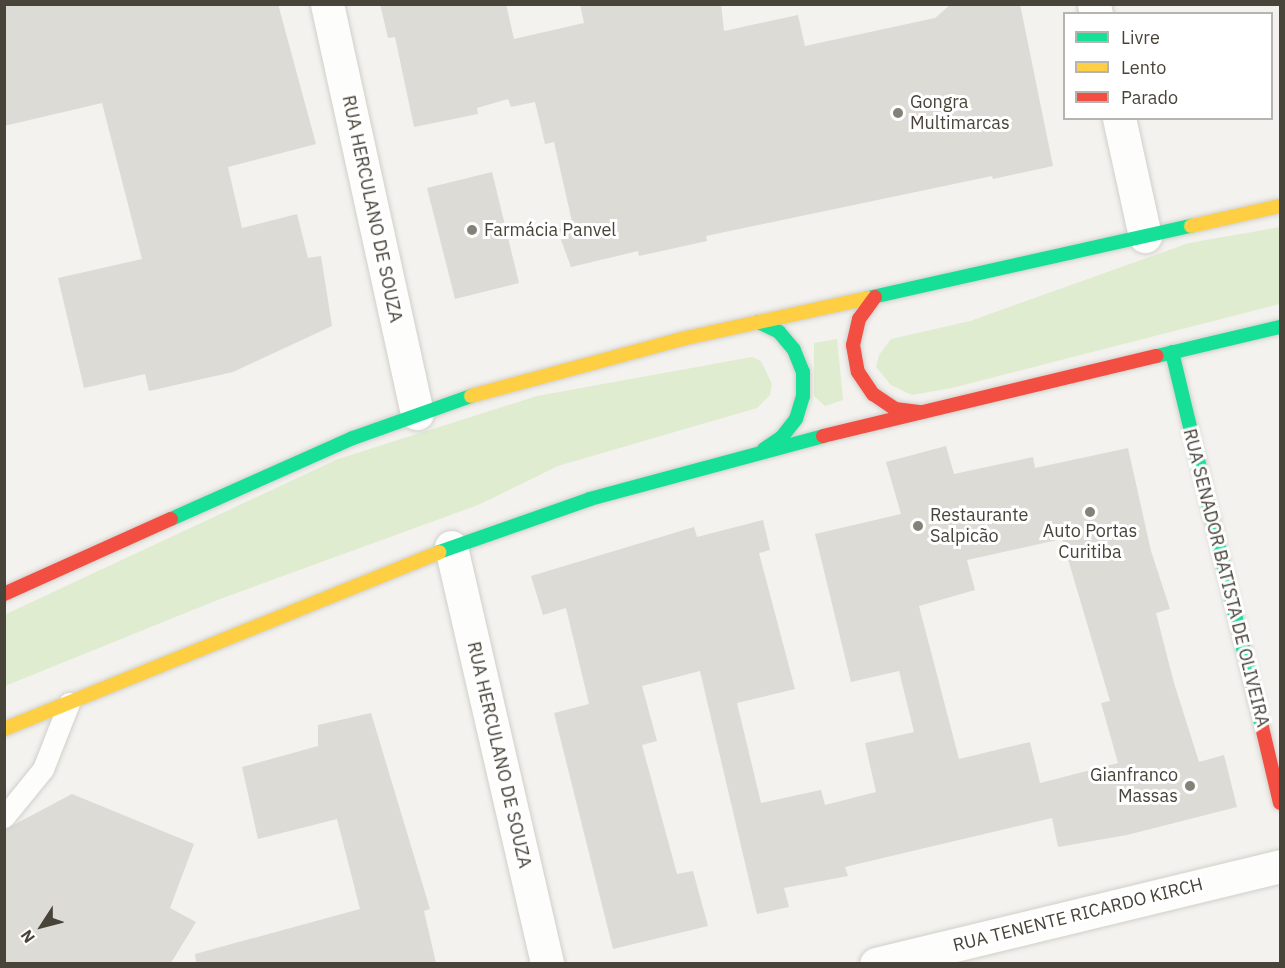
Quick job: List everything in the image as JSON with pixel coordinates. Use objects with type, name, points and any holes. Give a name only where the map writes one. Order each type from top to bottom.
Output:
[{"type":"main road","points":[[4,594],[353,438],[417,413],[565,368],[758,322],[1281,206]]},
{"type":"main road","points":[[875,297],[859,320],[853,345],[858,372],[873,394],[896,409],[921,412]]},
{"type":"main road","points":[[758,322],[779,332],[794,350],[803,372],[803,396],[796,419],[782,437],[763,450]]},
{"type":"main road","points":[[4,729],[451,547],[590,499],[763,450],[1281,327]]},
{"type":"main road","name":"RUA SENADOR BATISTA DE OLIVEIRA","points":[[1172,352],[1281,803]]},
{"type":"street","name":"RUA HERCULANO DE SOUZA","points":[[327,4],[417,413]]},
{"type":"street","points":[[1119,120],[1145,236]]},
{"type":"street","name":"RUA HERCULANO DE SOUZA","points":[[451,547],[547,963]]},
{"type":"street","name":"RUA TENENTE RICARDO KIRCH","points":[[876,963],[1281,866]]},
{"type":"lane","points":[[4,817],[43,769],[69,703]]},
{"type":"green space","points":[[1280,227],[1280,304],[952,388],[912,395],[891,385],[876,367],[879,355],[891,339],[970,321],[1189,243]]},
{"type":"green space","points":[[837,339],[843,400],[825,406],[814,396],[814,343]]},
{"type":"green space","points":[[752,357],[761,361],[772,384],[770,395],[757,408],[558,466],[478,505],[220,599],[5,686],[4,615],[338,459],[537,396]]},
{"type":"building","points":[[4,4],[278,4],[316,144],[228,167],[242,228],[297,214],[308,258],[321,256],[332,326],[233,372],[149,391],[145,374],[84,388],[58,278],[142,259],[102,103],[4,126]]},
{"type":"building","points":[[380,4],[506,4],[514,39],[584,23],[580,4],[721,4],[724,31],[798,15],[805,46],[935,18],[951,4],[1020,4],[1053,166],[993,179],[992,176],[706,236],[707,241],[639,256],[638,251],[571,267],[557,229],[573,226],[554,142],[545,144],[535,102],[511,107],[508,99],[477,108],[478,114],[414,127],[395,37],[388,38]]},
{"type":"building","name":"Farmácia Panvel","points":[[492,172],[519,283],[455,299],[427,188]]},
{"type":"building","points":[[946,446],[954,474],[1033,457],[1035,468],[1128,448],[1151,551],[1170,609],[1156,613],[1174,683],[1199,762],[1224,755],[1237,807],[1127,835],[1058,847],[1052,818],[845,867],[848,876],[784,888],[789,907],[757,914],[700,671],[642,686],[657,741],[642,745],[677,874],[693,871],[708,926],[613,949],[554,713],[589,704],[566,608],[543,615],[531,576],[694,527],[697,537],[763,520],[770,550],[759,553],[795,689],[737,703],[761,803],[821,790],[825,805],[876,792],[865,743],[914,732],[899,671],[851,682],[815,534],[901,514],[886,462]],"holes":[[[1062,539],[1110,701],[1101,703],[1118,763],[1040,783],[1030,742],[959,759],[919,606],[975,590],[967,560]]]},
{"type":"building","points":[[371,713],[430,909],[424,911],[436,963],[196,963],[195,954],[360,909],[337,819],[258,839],[242,767],[318,746],[318,725]]},
{"type":"building","points":[[72,794],[194,844],[170,908],[196,922],[171,963],[4,963],[4,830]]},
{"type":"traffic: fast","points":[[868,298],[1191,226]]},
{"type":"traffic: fast","points":[[758,322],[779,332],[794,350],[803,372],[803,396],[796,419],[782,437],[764,449]]},
{"type":"traffic: fast","points":[[1157,356],[1280,327]]},
{"type":"traffic: fast","points":[[1172,352],[1262,727]]},
{"type":"traffic: fast","points":[[171,519],[353,438],[471,396]]},
{"type":"traffic: fast","points":[[439,552],[590,499],[823,436]]},
{"type":"traffic: slow","points":[[1191,226],[1280,206]]},
{"type":"traffic: slow","points":[[471,396],[686,338],[868,298]]},
{"type":"traffic: slow","points":[[4,729],[439,552]]},
{"type":"traffic: jam","points":[[875,297],[859,319],[853,345],[858,372],[873,394],[895,409],[921,412]]},
{"type":"traffic: jam","points":[[823,436],[1157,356]]},
{"type":"traffic: jam","points":[[4,594],[171,519]]},
{"type":"traffic: jam","points":[[1262,727],[1280,803]]},
{"type":"place","name":"Gongra Multimarcas","points":[[898,113]]},
{"type":"place","name":"Farmácia Panvel","points":[[472,230]]},
{"type":"place","name":"Auto Portas Curitiba","points":[[1090,512]]},
{"type":"place","name":"Restaurante Salpicão","points":[[918,526]]},
{"type":"place","name":"Gianfranco Massas","points":[[1190,786]]}]
